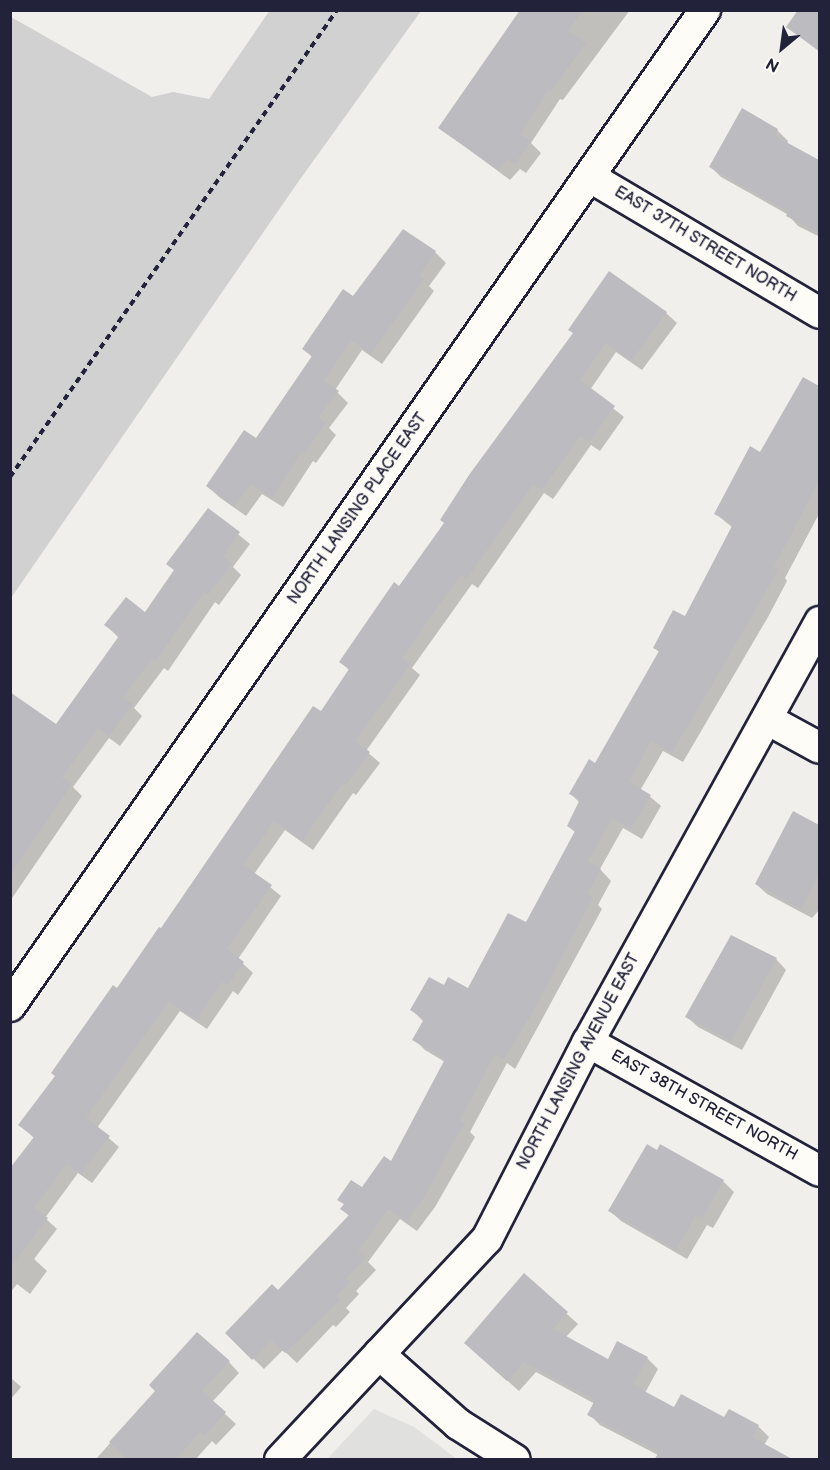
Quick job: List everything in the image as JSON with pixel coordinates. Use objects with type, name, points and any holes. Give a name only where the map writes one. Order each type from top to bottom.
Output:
[{"type":"street","name":"NORTH LANSING PLACE EAST","points":[[10,1006],[705,10]]},
{"type":"street","name":"EAST 37TH STREET NORTH","points":[[590,177],[819,313]]},
{"type":"street","name":"NORTH LANSING AVENUE EAST","points":[[280,1460],[487,1239],[588,1042],[819,622]]},
{"type":"street","points":[[767,719],[819,748]]},
{"type":"street","name":"EAST 38TH STREET NORTH","points":[[588,1042],[819,1171]]},
{"type":"street","points":[[379,1354],[458,1424],[515,1460]]},
{"type":"path","points":[[10,477],[338,10]]},
{"type":"shaded area","points":[[270,10],[421,11],[296,185],[11,598],[11,17],[152,97],[173,92],[209,99]]},
{"type":"shaded area","points":[[374,1409],[414,1427],[457,1459],[327,1459]]},
{"type":"building","points":[[520,10],[583,10],[568,31],[586,43],[551,91],[549,89],[520,134],[531,141],[515,164],[508,159],[498,170],[438,128]]},
{"type":"building","points":[[798,10],[819,10],[819,51],[786,27]]},
{"type":"building","points":[[742,108],[778,129],[775,136],[819,160],[819,233],[786,216],[788,212],[709,167]]},
{"type":"building","points":[[403,229],[436,251],[419,276],[424,279],[371,354],[351,340],[324,381],[339,391],[318,417],[326,423],[305,453],[302,451],[272,498],[251,484],[234,507],[206,486],[244,430],[256,438],[312,356],[302,349],[343,289],[353,296]]},
{"type":"building","points":[[609,271],[667,312],[631,361],[606,343],[580,380],[615,406],[589,442],[580,436],[542,490],[533,484],[467,579],[461,574],[402,658],[411,664],[355,741],[370,752],[345,786],[342,784],[302,841],[274,821],[243,865],[272,885],[227,949],[244,962],[228,985],[222,982],[196,1020],[169,1001],[86,1118],[110,1136],[81,1174],[67,1163],[34,1208],[48,1218],[10,1267],[10,1168],[34,1137],[18,1125],[55,1076],[51,1073],[113,985],[117,988],[159,927],[161,928],[313,706],[321,711],[349,669],[339,662],[394,582],[399,586],[444,523],[440,520],[469,475],[573,333],[568,330]]},
{"type":"building","points":[[803,377],[819,386],[819,481],[774,567],[778,569],[672,753],[651,741],[629,782],[651,795],[631,829],[612,818],[588,861],[601,869],[587,894],[593,897],[534,1010],[504,1059],[495,1054],[460,1120],[466,1125],[458,1133],[425,1196],[406,1222],[388,1209],[358,1251],[366,1258],[346,1279],[350,1282],[336,1296],[340,1300],[285,1353],[271,1340],[252,1360],[225,1333],[272,1284],[278,1290],[349,1215],[340,1209],[344,1204],[337,1200],[351,1180],[362,1187],[384,1156],[391,1161],[445,1059],[412,1040],[424,1019],[410,1010],[429,977],[444,985],[448,977],[468,988],[508,913],[526,922],[575,831],[567,826],[580,799],[569,794],[589,759],[595,763],[659,651],[653,648],[673,610],[685,616],[733,524],[714,514],[750,446],[760,452]]},
{"type":"building","points":[[208,508],[240,532],[223,556],[232,563],[208,595],[204,592],[156,661],[152,658],[123,698],[132,704],[109,736],[98,728],[62,777],[72,784],[10,875],[10,692],[56,724],[119,636],[104,625],[126,597],[145,612],[174,570],[166,564]]},
{"type":"building","points":[[793,811],[819,825],[819,874],[801,909],[755,884]]},
{"type":"building","points":[[731,935],[777,958],[731,1041],[685,1017]]},
{"type":"building","points":[[647,1144],[657,1150],[660,1144],[724,1180],[702,1218],[696,1215],[676,1250],[608,1211]]},
{"type":"building","points":[[524,1273],[568,1312],[553,1329],[608,1359],[617,1341],[648,1357],[633,1385],[674,1407],[681,1394],[724,1417],[729,1409],[759,1425],[752,1437],[794,1460],[654,1460],[659,1452],[587,1415],[595,1400],[524,1362],[507,1381],[464,1343]]},
{"type":"building","points":[[197,1332],[230,1361],[202,1391],[226,1412],[204,1436],[200,1432],[175,1460],[129,1460],[109,1442],[155,1391],[149,1385]]}]
